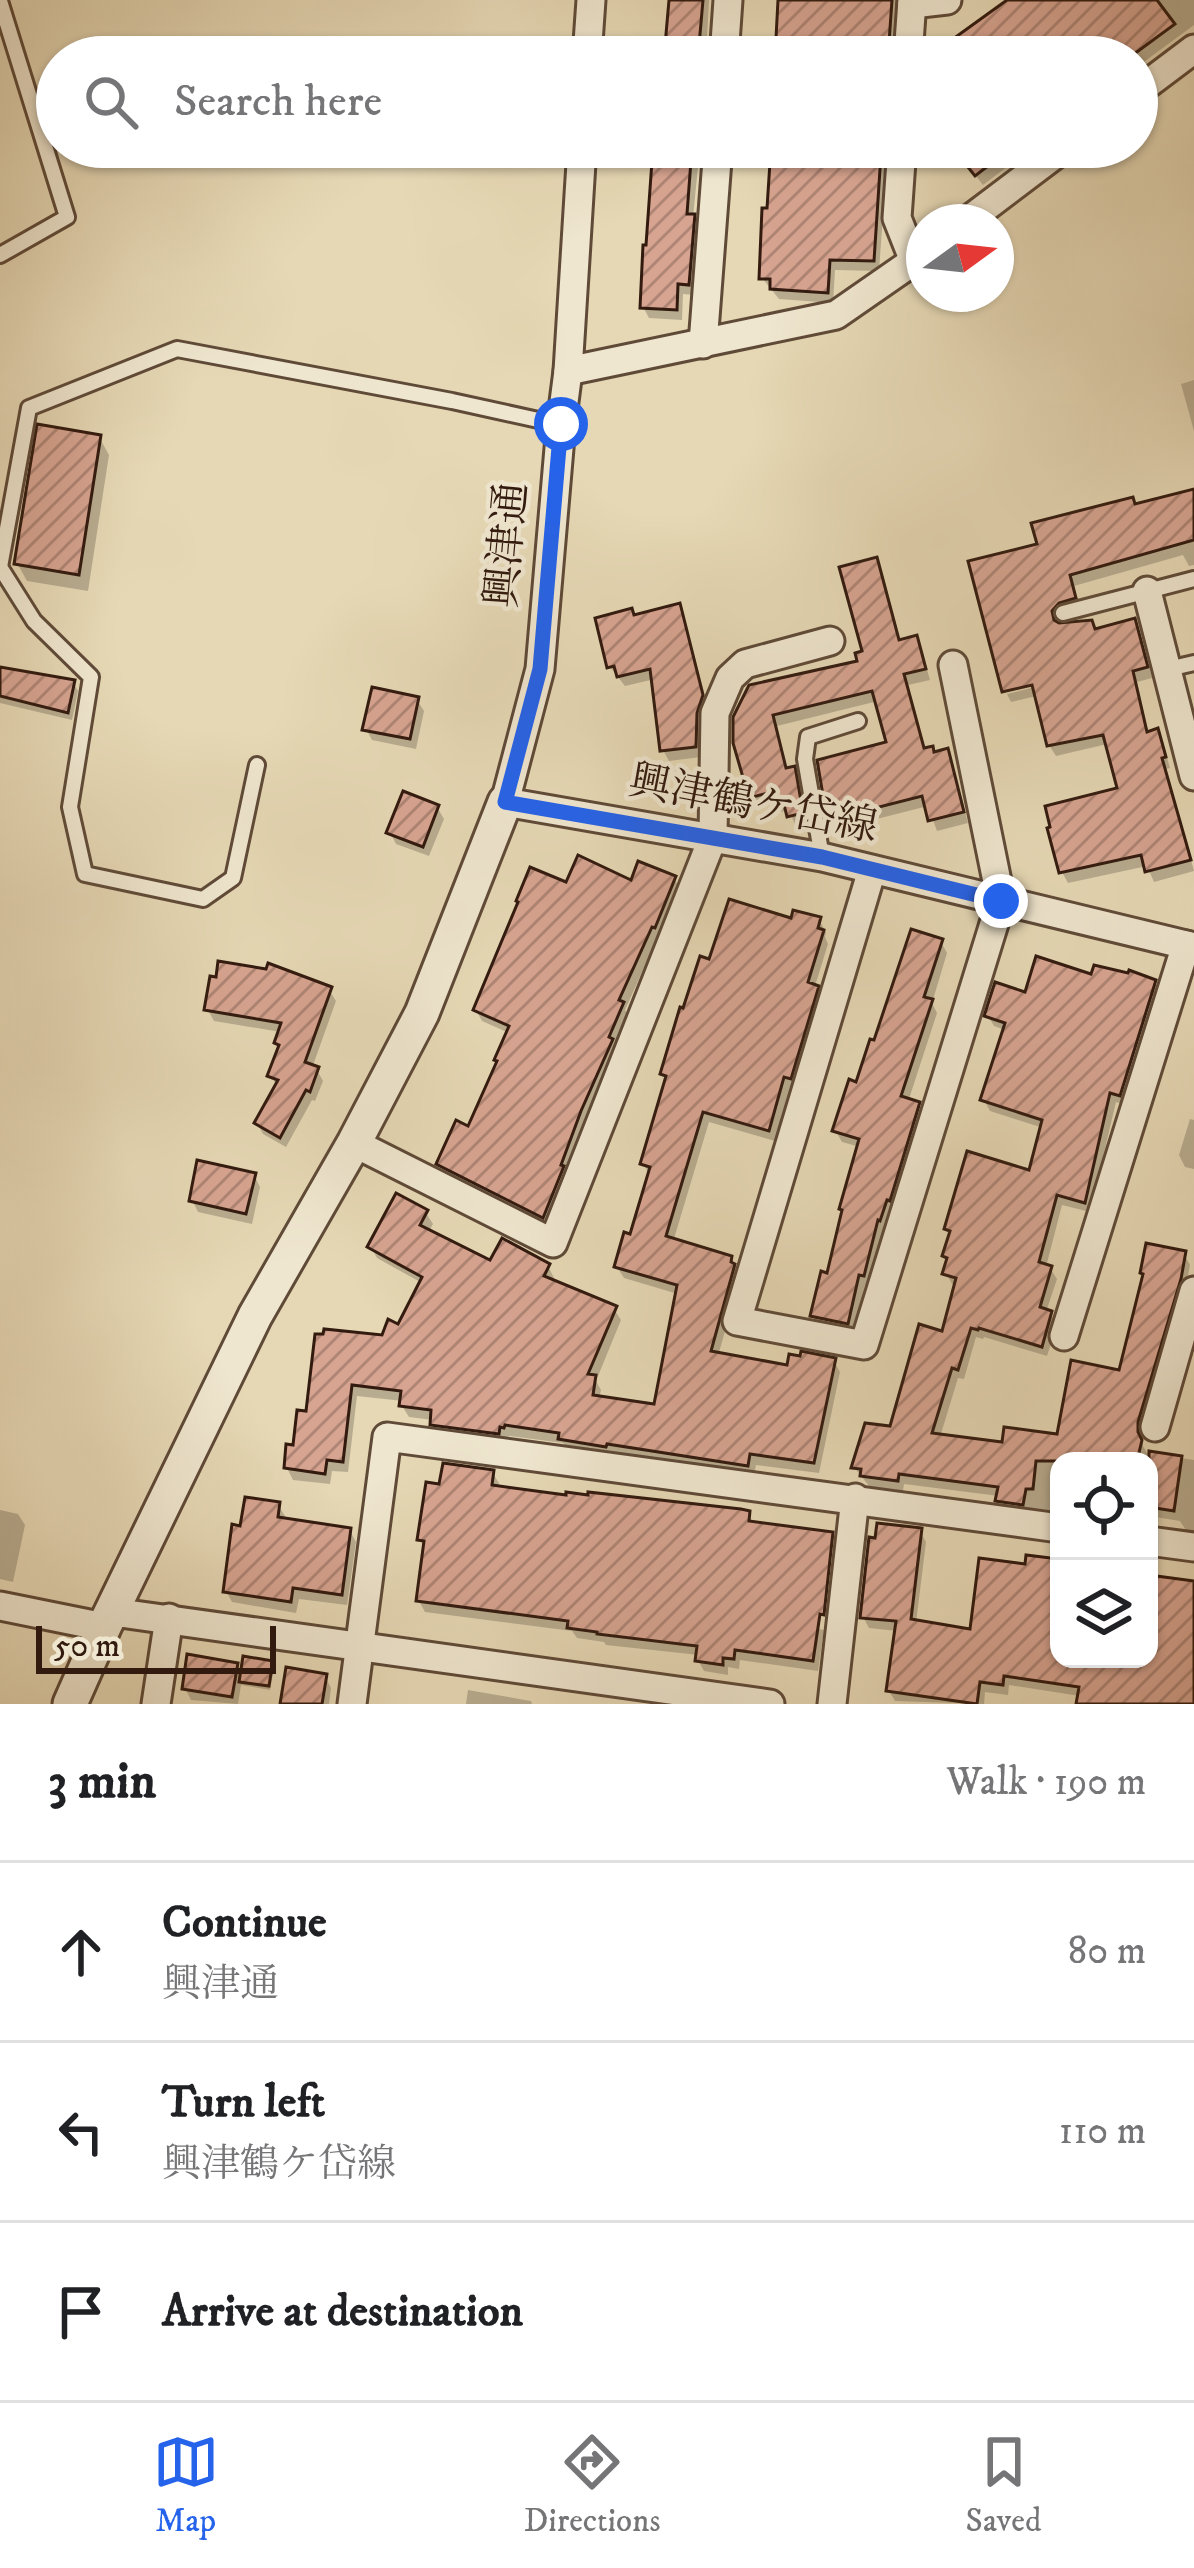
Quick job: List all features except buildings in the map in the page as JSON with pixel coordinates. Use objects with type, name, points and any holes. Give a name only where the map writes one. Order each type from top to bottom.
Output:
[{"type":"street","points":[[588,36],[591,0]]},
{"type":"street","points":[[725,36],[728,0]]},
{"type":"street","points":[[910,36],[912,2],[947,0]]},
{"type":"street","points":[[1158,76],[1194,49]]},
{"type":"street","name":"興津通","points":[[505,802],[540,669],[568,370],[581,168]]},
{"type":"street","points":[[703,344],[716,168]]},
{"type":"street","points":[[901,168],[897,218],[906,234]]},
{"type":"street","points":[[990,204],[1037,168]]},
{"type":"street","points":[[568,370],[836,315],[906,266]]},
{"type":"street","points":[[1148,590],[1181,666],[1194,776]]},
{"type":"street","points":[[354,1142],[553,1243],[713,837],[715,713],[730,678],[745,664],[830,640]]},
{"type":"street","points":[[872,870],[736,1321],[864,1345],[1001,901],[953,665]]},
{"type":"street","points":[[70,1704],[255,1316],[422,1013],[505,802]]},
{"type":"street","name":"興津鶴ケ岱線","points":[[505,802],[822,857],[1190,946]]},
{"type":"street","points":[[1064,1336],[1190,946]]},
{"type":"street","points":[[1155,1427],[1194,1291]]},
{"type":"street","points":[[352,1704],[387,1437],[1050,1527]]},
{"type":"street","points":[[832,1704],[855,1498]]},
{"type":"street","points":[[1158,1541],[1194,1547]]},
{"type":"street","points":[[0,1606],[109,1619],[169,1618],[770,1704]]},
{"type":"street","points":[[156,1704],[169,1618]]},
{"type":"lane","points":[[0,1],[36,117]]},
{"type":"lane","points":[[0,255],[67,217],[52,168]]},
{"type":"lane","points":[[257,765],[233,878],[203,899],[85,874],[70,807],[91,676],[34,621],[0,567],[28,408],[177,349],[561,424]]},
{"type":"lane","points":[[1063,613],[1194,579]]},
{"type":"lane","points":[[822,857],[805,759],[808,737],[858,721]]},
{"type":"route","points":[[561,424],[540,669],[505,802],[822,857],[1001,901]]}]
